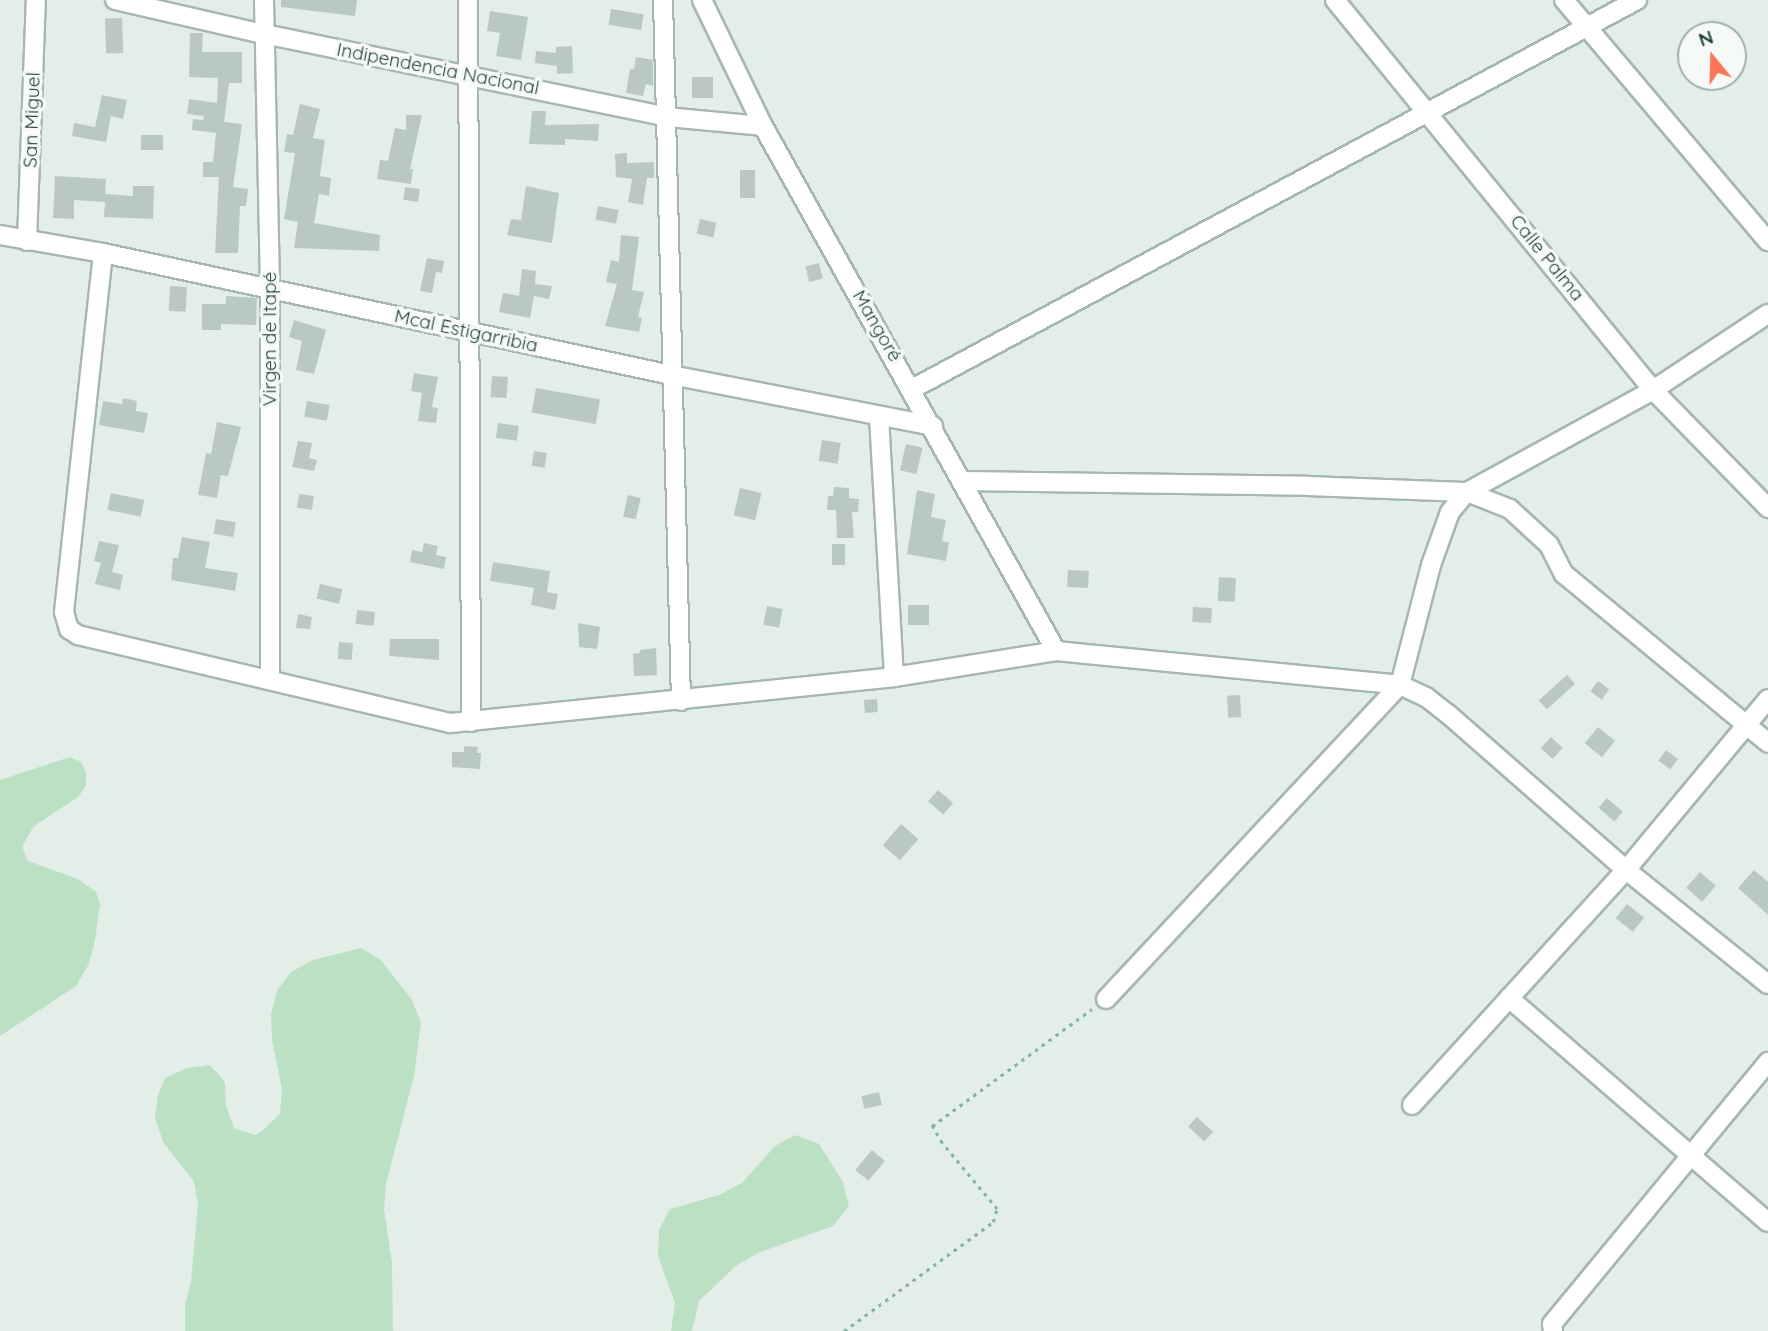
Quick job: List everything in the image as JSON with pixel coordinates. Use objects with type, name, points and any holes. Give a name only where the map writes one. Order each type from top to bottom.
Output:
[{"type":"street","name":"San Miguel","points":[[27,241],[36,0]]},
{"type":"street","name":"Indipendencia Nacional","points":[[115,0],[264,34],[667,117],[763,127]]},
{"type":"street","name":"Virgen de Itapé","points":[[264,0],[270,289],[270,679]]},
{"type":"street","points":[[468,0],[471,722]]},
{"type":"street","points":[[663,0],[681,701]]},
{"type":"street","name":"Mangoré","points":[[702,0],[763,127],[933,426],[1056,651]]},
{"type":"street","name":"Calle Palma","points":[[1335,0],[1653,390],[1768,508]]},
{"type":"street","points":[[1564,0],[1768,241]]},
{"type":"street","points":[[912,389],[1427,110],[1637,0]]},
{"type":"street","name":"Mcal Estigarribia","points":[[0,234],[103,253],[671,375],[933,426]]},
{"type":"street","points":[[103,253],[65,621],[69,629],[78,635],[450,723],[894,677],[1056,651],[1400,685],[1426,697],[1448,714],[1626,870],[1768,984]]},
{"type":"street","points":[[1106,999],[1400,685],[1431,565],[1450,512],[1467,492],[1653,390],[1768,314]]},
{"type":"street","points":[[879,417],[894,677]]},
{"type":"street","points":[[963,481],[1308,486],[1467,492],[1510,509],[1549,545],[1564,574],[1768,743]]},
{"type":"street","points":[[1412,1105],[1626,870],[1768,699]]},
{"type":"street","points":[[1509,998],[1768,1222]]},
{"type":"street","points":[[1553,1331],[1552,1324],[1768,1062]]},
{"type":"path","points":[[844,1331],[993,1222],[997,1209],[942,1143],[932,1126],[1106,999]]},
{"type":"green space","points":[[70,757],[81,762],[86,772],[86,786],[78,797],[34,826],[22,847],[28,861],[78,879],[96,892],[100,904],[89,964],[76,986],[0,1036],[0,780]]},
{"type":"green space","points":[[361,948],[381,960],[412,1000],[421,1023],[414,1076],[386,1184],[384,1210],[392,1262],[393,1331],[185,1331],[185,1305],[191,1281],[198,1204],[194,1182],[163,1142],[155,1117],[158,1095],[165,1078],[187,1068],[210,1065],[225,1082],[226,1106],[234,1128],[255,1135],[261,1132],[280,1114],[282,1089],[272,1040],[271,1014],[277,991],[291,972],[313,960]]},
{"type":"green space","points":[[795,1135],[819,1144],[843,1182],[849,1206],[833,1226],[758,1253],[736,1266],[699,1301],[692,1331],[671,1331],[675,1303],[658,1256],[659,1230],[670,1209],[719,1195],[742,1183],[775,1146]]},
{"type":"building","points":[[281,0],[357,0],[355,16],[281,7]]},
{"type":"building","points":[[611,9],[644,14],[641,30],[608,25]]},
{"type":"building","points":[[490,11],[528,17],[521,60],[496,56],[500,33],[487,31]]},
{"type":"building","points":[[122,18],[123,53],[106,54],[105,19]]},
{"type":"building","points":[[190,33],[203,33],[202,52],[242,52],[242,83],[229,83],[224,122],[242,124],[233,187],[248,189],[246,206],[240,206],[238,253],[215,253],[219,177],[203,177],[203,162],[213,162],[216,133],[192,130],[193,119],[203,120],[204,116],[187,114],[189,99],[217,103],[218,78],[189,77]]},
{"type":"building","points":[[572,46],[573,73],[557,74],[557,66],[535,63],[536,51],[556,53],[556,47]]},
{"type":"building","points":[[636,57],[653,60],[653,86],[646,84],[643,96],[626,93],[630,69],[634,69]]},
{"type":"building","points":[[692,77],[713,77],[713,98],[692,98]]},
{"type":"building","points":[[102,95],[127,100],[123,119],[111,116],[106,142],[72,136],[74,123],[95,127]]},
{"type":"building","points":[[300,104],[320,109],[313,138],[325,140],[320,176],[331,178],[329,196],[319,194],[314,223],[380,235],[379,251],[294,248],[298,222],[284,219],[295,153],[284,152],[287,134],[293,135]]},
{"type":"building","points":[[532,111],[546,111],[545,125],[599,124],[598,141],[565,139],[565,145],[529,144]]},
{"type":"building","points":[[406,115],[422,115],[410,169],[413,169],[411,184],[377,179],[380,160],[388,161],[395,128],[406,130]]},
{"type":"building","points":[[141,135],[163,135],[163,150],[141,150]]},
{"type":"building","points":[[627,153],[627,163],[654,162],[654,178],[647,178],[643,205],[628,202],[632,179],[616,177],[615,154]]},
{"type":"building","points":[[740,170],[755,170],[755,198],[740,198]]},
{"type":"building","points":[[55,176],[106,179],[105,194],[133,196],[133,186],[154,186],[153,219],[104,217],[105,202],[74,200],[74,219],[53,218]]},
{"type":"building","points":[[526,186],[559,193],[552,243],[507,235],[511,219],[521,220]]},
{"type":"building","points":[[405,187],[420,189],[418,202],[403,200]]},
{"type":"building","points":[[598,206],[619,210],[616,224],[595,220]]},
{"type":"building","points":[[700,219],[717,223],[713,237],[697,234]]},
{"type":"building","points":[[621,235],[639,237],[632,290],[644,292],[638,317],[642,318],[639,332],[605,326],[617,284],[606,282],[611,260],[619,262]]},
{"type":"building","points":[[427,258],[444,261],[442,273],[436,272],[432,293],[420,291]]},
{"type":"building","points":[[819,263],[823,279],[809,282],[805,266]]},
{"type":"building","points":[[522,269],[536,271],[535,284],[552,286],[549,299],[534,296],[530,318],[499,312],[503,293],[519,296]]},
{"type":"building","points":[[170,286],[187,287],[186,312],[169,311]]},
{"type":"building","points":[[226,296],[257,298],[256,325],[221,324],[221,330],[202,330],[202,304],[226,304]]},
{"type":"building","points":[[294,320],[326,330],[314,374],[296,370],[302,341],[289,337]]},
{"type":"building","points":[[414,373],[438,377],[432,407],[438,408],[436,423],[418,421],[422,393],[411,391]]},
{"type":"building","points":[[492,376],[508,377],[506,398],[491,397]]},
{"type":"building","points":[[536,388],[600,399],[596,424],[532,413]]},
{"type":"building","points":[[123,398],[137,401],[136,411],[148,413],[144,433],[99,425],[103,401],[122,404]]},
{"type":"building","points":[[307,401],[330,405],[327,421],[304,417]]},
{"type":"building","points":[[217,422],[241,427],[228,476],[221,475],[217,498],[198,495],[206,453],[211,454]]},
{"type":"building","points":[[498,423],[519,426],[517,441],[496,438]]},
{"type":"building","points":[[822,440],[841,443],[837,464],[819,461]]},
{"type":"building","points":[[298,441],[312,443],[309,458],[317,460],[314,471],[292,467]]},
{"type":"building","points":[[906,444],[923,448],[916,474],[900,470]]},
{"type":"building","points":[[534,451],[547,453],[544,468],[532,466]]},
{"type":"building","points":[[834,487],[849,488],[849,498],[859,499],[858,512],[852,512],[854,538],[837,538],[836,510],[827,510],[828,496],[833,496]]},
{"type":"building","points":[[740,488],[761,493],[755,520],[734,515]]},
{"type":"building","points":[[917,490],[935,494],[931,517],[946,520],[942,541],[949,542],[946,561],[907,554]]},
{"type":"building","points":[[111,493],[144,500],[141,517],[107,510]]},
{"type":"building","points":[[299,494],[314,496],[312,510],[297,508]]},
{"type":"building","points":[[628,495],[641,498],[636,519],[623,516]]},
{"type":"building","points":[[216,519],[236,522],[233,537],[214,534]]},
{"type":"building","points":[[182,537],[210,542],[205,568],[238,573],[235,591],[171,580],[173,558],[178,558]]},
{"type":"building","points":[[99,541],[119,545],[112,572],[123,575],[120,590],[95,584],[101,563],[94,561]]},
{"type":"building","points":[[424,543],[438,546],[436,555],[446,557],[444,569],[410,562],[412,550],[422,552]]},
{"type":"building","points":[[832,544],[845,544],[845,565],[832,565]]},
{"type":"building","points":[[493,562],[550,571],[547,592],[558,594],[555,610],[531,605],[534,588],[490,581]]},
{"type":"building","points":[[1068,570],[1089,571],[1088,588],[1067,587]]},
{"type":"building","points":[[1219,577],[1236,578],[1235,602],[1218,601]]},
{"type":"building","points":[[320,584],[342,589],[339,604],[317,599]]},
{"type":"building","points":[[908,605],[929,605],[929,625],[908,625]]},
{"type":"building","points":[[767,606],[783,609],[779,628],[763,625]]},
{"type":"building","points":[[1193,607],[1212,608],[1211,623],[1192,622]]},
{"type":"building","points":[[357,610],[375,612],[373,626],[356,624]]},
{"type":"building","points":[[298,614],[312,617],[310,629],[296,628]]},
{"type":"building","points":[[578,623],[600,627],[597,649],[579,647]]},
{"type":"building","points":[[390,639],[439,639],[439,660],[389,656]]},
{"type":"building","points":[[339,642],[353,643],[352,660],[338,659]]},
{"type":"building","points":[[656,648],[657,675],[634,676],[633,654],[640,653],[640,650]]},
{"type":"building","points":[[1567,675],[1575,684],[1547,709],[1539,700]]},
{"type":"building","points":[[1598,681],[1609,689],[1602,700],[1590,692]]},
{"type":"building","points":[[1240,695],[1241,717],[1228,718],[1227,696]]},
{"type":"building","points":[[877,699],[878,712],[865,713],[864,700]]},
{"type":"building","points":[[1598,727],[1615,741],[1602,757],[1585,743]]},
{"type":"building","points":[[1551,737],[1563,748],[1552,759],[1541,748]]},
{"type":"building","points":[[464,746],[478,747],[477,753],[481,753],[480,769],[452,767],[452,752],[464,752]]},
{"type":"building","points":[[1666,750],[1678,759],[1670,769],[1658,760]]},
{"type":"building","points":[[938,790],[953,803],[943,814],[928,801]]},
{"type":"building","points":[[1607,798],[1623,812],[1614,822],[1598,808]]},
{"type":"building","points":[[901,824],[918,839],[900,860],[883,845]]},
{"type":"building","points":[[1754,870],[1768,882],[1768,915],[1738,888]]},
{"type":"building","points":[[1700,872],[1716,886],[1702,902],[1686,888]]},
{"type":"building","points":[[1627,904],[1644,918],[1633,932],[1616,918]]},
{"type":"building","points":[[879,1092],[882,1105],[864,1109],[861,1096]]},
{"type":"building","points":[[1197,1117],[1213,1132],[1204,1142],[1188,1127]]},
{"type":"building","points":[[872,1150],[885,1161],[868,1181],[855,1170]]}]
